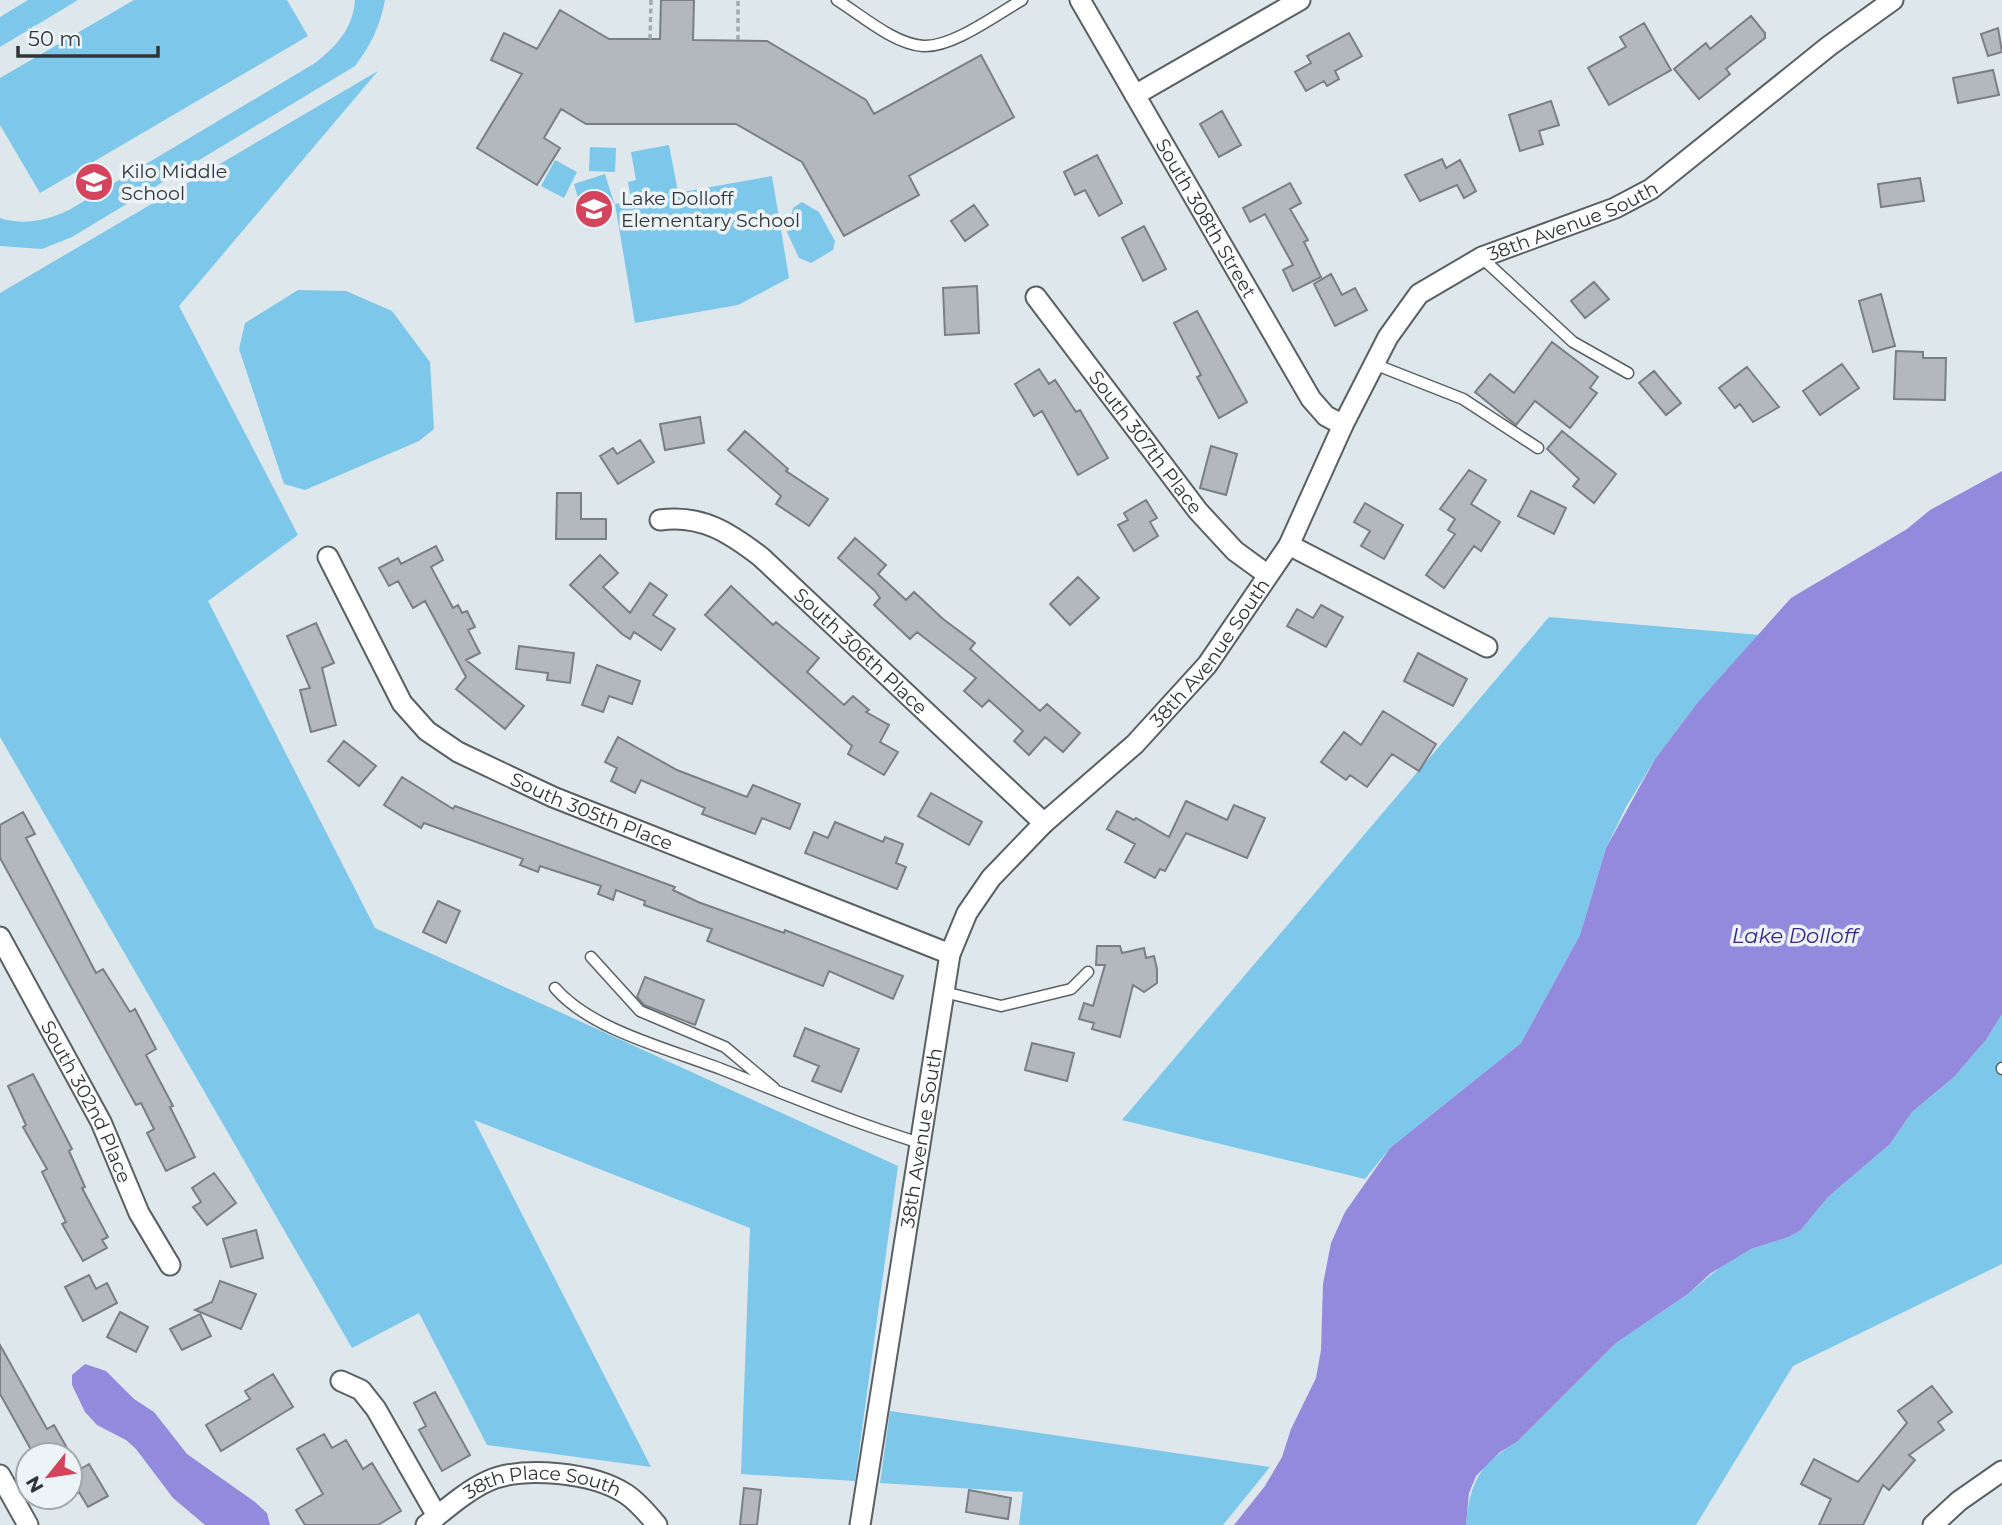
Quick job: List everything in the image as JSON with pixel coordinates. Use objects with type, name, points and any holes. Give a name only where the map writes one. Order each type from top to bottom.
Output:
[{"type":"street","name":"South 308th Street","points":[[1080,0],[1311,399],[1326,416],[1343,425]]},
{"type":"street","points":[[1135,95],[1300,0]]},
{"type":"street","name":"38th Avenue South","points":[[860,1525],[950,954],[959,929],[977,897],[1044,823],[1135,744],[1207,665],[1289,545],[1343,425],[1374,364],[1401,315],[1419,294],[1482,257],[1615,208],[1651,189],[1818,55],[1892,0]]},
{"type":"street","name":"South 307th Place","points":[[1036,297],[1198,511],[1235,551],[1268,575]]},
{"type":"street","name":"South 306th Place","points":[[660,520],[678,518],[702,522],[729,534],[761,557],[1044,823]]},
{"type":"street","points":[[1289,545],[1486,648]]},
{"type":"street","name":"South 305th Place","points":[[328,557],[402,703],[427,731],[458,752],[553,797],[950,954]]},
{"type":"street","name":"South 302nd Place","points":[[0,937],[101,1122],[117,1166],[139,1213],[170,1265]]},
{"type":"street","points":[[341,1381],[361,1390],[376,1409],[432,1521]]},
{"type":"street","points":[[1933,1525],[1979,1486],[2002,1471]]},
{"type":"street","name":"38th Place South","points":[[432,1521],[489,1480],[510,1475],[557,1474],[617,1489],[638,1503],[657,1525]]},
{"type":"street","points":[[0,1475],[28,1525]]},
{"type":"lane","points":[[837,0],[898,37],[923,46],[949,41],[1021,0]]},
{"type":"lane","points":[[1482,257],[1573,342],[1628,373]]},
{"type":"lane","points":[[1374,364],[1463,399],[1538,448]]},
{"type":"lane","points":[[591,957],[640,1011],[725,1047],[783,1095]]},
{"type":"lane","points":[[944,992],[1001,1006],[1071,989],[1088,972]]},
{"type":"lane","points":[[555,988],[567,1002],[611,1026],[843,1119],[920,1143]]},
{"type":"path","points":[[650,39],[651,0]]},
{"type":"path","points":[[738,0],[738,40]]},
{"type":"shaded area","points":[[28,0],[78,0],[0,47],[0,17]]},
{"type":"shaded area","points":[[134,0],[287,0],[308,36],[40,193],[0,125],[0,78]]},
{"type":"shaded area","points":[[355,0],[385,0],[374,35],[355,66],[72,237],[42,249],[0,246],[0,218],[18,222],[35,221],[69,210],[315,63],[342,36],[351,19]]},
{"type":"shaded area","points":[[378,71],[179,306],[298,535],[208,601],[375,928],[898,1166],[855,1481],[741,1474],[750,1228],[474,1120],[651,1467],[487,1445],[419,1313],[352,1348],[0,737],[0,293]]},
{"type":"shaded area","points":[[669,145],[678,192],[631,200],[628,182],[636,180],[631,152]]},
{"type":"shaded area","points":[[590,147],[616,148],[615,172],[589,171]]},
{"type":"shaded area","points":[[555,160],[577,172],[564,198],[541,186]]},
{"type":"shaded area","points":[[605,174],[614,203],[582,212],[574,184]]},
{"type":"shaded area","points":[[772,176],[789,278],[738,305],[635,323],[615,204]]},
{"type":"shaded area","points":[[802,202],[819,212],[835,241],[833,250],[811,263],[799,258],[787,232],[793,208]]},
{"type":"shaded area","points":[[298,290],[346,291],[392,311],[430,362],[434,429],[419,441],[305,490],[284,484],[239,349],[245,323]]},
{"type":"shaded area","points":[[1549,617],[1760,635],[1698,702],[1655,759],[1626,807],[1606,848],[1580,935],[1521,1043],[1390,1148],[1365,1179],[1122,1120]]},
{"type":"shaded area","points":[[2002,1014],[2002,1264],[1793,1366],[1696,1525],[1466,1525],[1474,1486],[1494,1458],[1517,1442],[1616,1343],[1688,1294],[1724,1264],[1751,1249],[1789,1237],[1801,1230],[1828,1197],[1890,1144],[1912,1112],[1954,1077],[1986,1040]]},
{"type":"shaded area","points":[[890,1411],[1270,1467],[1223,1525],[1019,1525],[1023,1492],[880,1483]]},
{"type":"water","name":"Lake Dolloff","points":[[2002,471],[2002,1014],[1986,1040],[1954,1077],[1912,1112],[1890,1144],[1828,1197],[1801,1230],[1789,1237],[1751,1249],[1711,1273],[1688,1294],[1616,1343],[1517,1442],[1500,1452],[1476,1476],[1469,1493],[1466,1525],[1234,1525],[1265,1486],[1282,1457],[1291,1429],[1316,1378],[1321,1350],[1323,1284],[1331,1243],[1345,1212],[1390,1148],[1521,1043],[1580,935],[1606,848],[1655,759],[1698,702],[1791,598],[1907,529],[1930,510]]},
{"type":"water","points":[[85,1364],[106,1371],[134,1399],[154,1412],[187,1454],[255,1502],[267,1513],[270,1525],[205,1525],[173,1498],[136,1449],[126,1440],[97,1425],[85,1412],[72,1385],[72,1375]]},
{"type":"building","points":[[661,0],[694,0],[693,40],[767,41],[866,100],[874,114],[981,55],[1014,117],[909,176],[919,195],[844,236],[802,162],[736,124],[586,124],[561,109],[544,138],[560,148],[537,185],[477,148],[522,74],[491,60],[504,33],[537,49],[560,10],[609,39],[660,39]]},
{"type":"building","points":[[1751,16],[1765,33],[1765,38],[1726,69],[1730,74],[1699,99],[1674,69],[1706,43],[1710,49]]},
{"type":"building","points":[[1644,23],[1671,70],[1609,105],[1588,68],[1626,47],[1620,37]]},
{"type":"building","points":[[1998,28],[2002,52],[1988,56],[1981,34]]},
{"type":"building","points":[[1349,33],[1362,56],[1335,71],[1339,79],[1327,86],[1324,81],[1306,91],[1295,72],[1311,63],[1307,56]]},
{"type":"building","points":[[1993,70],[1999,95],[1958,103],[1953,78]]},
{"type":"building","points":[[1551,101],[1559,125],[1539,131],[1543,144],[1520,151],[1509,115]]},
{"type":"building","points":[[1222,111],[1241,145],[1219,157],[1200,124]]},
{"type":"building","points":[[1097,155],[1122,203],[1099,216],[1085,190],[1075,195],[1064,172]]},
{"type":"building","points":[[1442,159],[1446,168],[1460,160],[1476,191],[1464,198],[1457,185],[1420,201],[1405,175]]},
{"type":"building","points":[[1920,178],[1924,201],[1881,207],[1878,184]]},
{"type":"building","points":[[1290,183],[1301,203],[1290,209],[1308,240],[1304,242],[1321,277],[1293,291],[1283,270],[1293,265],[1265,214],[1250,222],[1243,208]]},
{"type":"building","points":[[974,205],[988,225],[965,241],[951,221]]},
{"type":"building","points":[[1144,226],[1166,269],[1143,281],[1122,238]]},
{"type":"building","points":[[1331,274],[1342,295],[1355,288],[1367,310],[1335,326],[1314,284]]},
{"type":"building","points":[[1594,282],[1609,299],[1585,318],[1571,301]]},
{"type":"building","points":[[977,286],[979,333],[945,335],[943,288]]},
{"type":"building","points":[[1881,294],[1895,346],[1873,352],[1859,301]]},
{"type":"building","points":[[1197,311],[1247,402],[1219,418],[1197,377],[1201,375],[1174,323]]},
{"type":"building","points":[[1552,342],[1598,377],[1590,388],[1597,393],[1570,428],[1535,401],[1516,425],[1475,392],[1490,374],[1514,393]]},
{"type":"building","points":[[1896,351],[1923,352],[1923,358],[1946,358],[1945,400],[1894,399]]},
{"type":"building","points":[[1842,364],[1859,388],[1820,415],[1803,391]]},
{"type":"building","points":[[1747,367],[1779,407],[1753,422],[1740,404],[1735,408],[1719,388]]},
{"type":"building","points":[[1039,369],[1049,384],[1055,380],[1076,412],[1080,410],[1108,458],[1078,475],[1042,411],[1034,416],[1015,384]]},
{"type":"building","points":[[1654,371],[1681,403],[1666,415],[1639,383]]},
{"type":"building","points":[[700,417],[704,443],[665,450],[660,424]]},
{"type":"building","points":[[745,431],[788,469],[786,471],[828,499],[809,526],[776,504],[781,496],[728,450]]},
{"type":"building","points":[[1562,431],[1616,474],[1594,503],[1573,486],[1579,479],[1547,449]]},
{"type":"building","points":[[640,440],[654,462],[618,484],[600,456],[613,448],[617,454]]},
{"type":"building","points":[[1211,446],[1237,454],[1226,495],[1200,488]]},
{"type":"building","points":[[1469,470],[1486,480],[1471,504],[1500,522],[1481,551],[1474,546],[1444,588],[1426,575],[1455,534],[1448,530],[1455,519],[1440,509]]},
{"type":"building","points":[[1531,491],[1566,508],[1554,534],[1518,516]]},
{"type":"building","points":[[557,493],[581,493],[581,519],[606,519],[606,539],[556,539]]},
{"type":"building","points":[[1146,500],[1157,518],[1150,522],[1158,536],[1134,551],[1118,525],[1128,520],[1124,513]]},
{"type":"building","points":[[1365,503],[1403,525],[1384,559],[1361,546],[1370,531],[1354,522]]},
{"type":"building","points":[[855,538],[886,565],[878,574],[906,600],[914,592],[943,619],[975,643],[970,649],[1040,711],[1047,704],[1080,733],[1063,752],[1045,737],[1029,755],[1014,741],[1023,731],[989,700],[982,707],[964,691],[976,678],[917,632],[910,639],[874,605],[880,598],[875,591],[838,558]]},
{"type":"building","points":[[436,546],[443,560],[431,567],[453,608],[458,605],[462,613],[467,611],[475,627],[468,630],[480,653],[466,660],[524,706],[505,729],[456,689],[466,677],[425,601],[413,608],[398,581],[389,586],[379,568],[398,558],[401,564]]},
{"type":"building","points":[[600,555],[618,573],[603,587],[630,613],[650,583],[667,595],[653,615],[675,629],[661,650],[634,632],[630,639],[622,634],[570,585]]},
{"type":"building","points":[[1078,577],[1099,598],[1070,625],[1050,604]]},
{"type":"building","points":[[731,586],[773,625],[776,622],[819,658],[807,672],[844,705],[853,696],[869,710],[866,712],[889,725],[880,742],[898,752],[884,775],[848,754],[852,746],[705,615]]},
{"type":"building","points":[[1321,605],[1343,617],[1326,647],[1287,626],[1297,609],[1313,618]]},
{"type":"building","points":[[316,623],[334,663],[322,668],[336,725],[311,732],[300,690],[310,688],[287,636]]},
{"type":"building","points":[[519,646],[574,653],[570,683],[547,680],[548,673],[516,669]]},
{"type":"building","points":[[1418,653],[1467,679],[1453,706],[1404,681]]},
{"type":"building","points":[[597,665],[640,681],[632,704],[609,696],[603,712],[582,705]]},
{"type":"building","points":[[1383,711],[1436,744],[1419,771],[1392,754],[1367,787],[1350,775],[1346,780],[1321,762],[1344,732],[1361,745]]},
{"type":"building","points":[[618,737],[677,770],[747,797],[753,785],[800,804],[790,829],[762,818],[755,834],[702,814],[705,808],[641,780],[635,793],[611,781],[617,768],[605,762]]},
{"type":"building","points":[[344,741],[376,766],[359,786],[328,761]]},
{"type":"building","points":[[402,777],[453,809],[455,806],[675,887],[673,890],[698,902],[784,933],[785,930],[903,976],[893,999],[829,971],[823,986],[707,941],[712,929],[644,905],[645,901],[616,890],[613,900],[598,894],[601,886],[540,866],[538,872],[520,865],[523,859],[424,823],[421,828],[384,805]]},
{"type":"building","points":[[931,793],[982,822],[969,845],[918,816]]},
{"type":"building","points":[[1186,801],[1227,820],[1234,805],[1265,818],[1247,858],[1186,833],[1165,871],[1160,869],[1155,878],[1125,862],[1135,844],[1107,829],[1117,811],[1134,820],[1136,818],[1169,837]]},
{"type":"building","points":[[23,812],[35,834],[26,838],[96,973],[103,969],[130,1012],[135,1009],[156,1049],[146,1055],[173,1106],[170,1107],[195,1157],[166,1171],[147,1133],[154,1129],[141,1103],[136,1105],[0,858],[0,825]]},
{"type":"building","points":[[835,822],[883,842],[885,837],[903,844],[896,863],[906,867],[897,889],[805,853],[814,832],[828,838]]},
{"type":"building","points":[[438,901],[460,911],[446,943],[423,932]]},
{"type":"building","points":[[1097,946],[1120,946],[1122,953],[1144,948],[1146,958],[1154,956],[1157,983],[1144,992],[1133,985],[1120,1037],[1092,1029],[1094,1023],[1079,1019],[1084,1003],[1093,1006],[1105,965],[1096,965]]},
{"type":"building","points":[[645,977],[704,1000],[695,1025],[644,1005],[637,997]]},
{"type":"building","points":[[805,1028],[859,1049],[841,1092],[812,1081],[819,1066],[794,1056]]},
{"type":"building","points":[[1032,1043],[1074,1053],[1067,1081],[1025,1070]]},
{"type":"building","points":[[33,1074],[72,1149],[69,1151],[85,1187],[82,1188],[108,1237],[102,1240],[107,1248],[83,1261],[62,1224],[66,1222],[42,1172],[47,1169],[23,1127],[26,1125],[8,1086]]},
{"type":"building","points":[[214,1173],[236,1203],[207,1225],[193,1207],[201,1202],[192,1188]]},
{"type":"building","points":[[256,1230],[263,1258],[231,1267],[223,1239]]},
{"type":"building","points":[[89,1275],[96,1289],[107,1283],[117,1303],[83,1321],[65,1287]]},
{"type":"building","points":[[220,1281],[256,1294],[241,1329],[195,1310],[212,1302]]},
{"type":"building","points":[[120,1312],[148,1327],[136,1352],[107,1337]]},
{"type":"building","points":[[200,1314],[211,1336],[182,1350],[170,1329]]},
{"type":"building","points":[[0,1345],[47,1429],[54,1425],[63,1441],[26,1441],[0,1394]]},
{"type":"building","points":[[273,1374],[293,1407],[221,1451],[206,1425],[250,1399],[245,1391]]},
{"type":"building","points":[[1932,1386],[1952,1412],[1938,1422],[1944,1430],[1909,1455],[1915,1460],[1889,1490],[1883,1485],[1863,1525],[1819,1525],[1831,1499],[1801,1484],[1814,1459],[1858,1482],[1907,1423],[1898,1411]]},
{"type":"building","points":[[435,1392],[470,1455],[442,1471],[419,1430],[426,1426],[414,1403]]},
{"type":"building","points":[[324,1434],[332,1448],[346,1440],[363,1469],[372,1463],[401,1511],[378,1525],[305,1525],[296,1510],[323,1494],[297,1449]]},
{"type":"building","points":[[89,1464],[108,1496],[88,1507],[84,1500],[84,1467]]},
{"type":"building","points":[[744,1488],[761,1490],[757,1525],[740,1525]]},
{"type":"building","points":[[969,1490],[1011,1498],[1008,1519],[966,1512]]},
{"type":"place","name":"Kilo Middle School","points":[[94,182]]},
{"type":"place","name":"Lake Dolloff Elementary School","points":[[594,209]]}]
